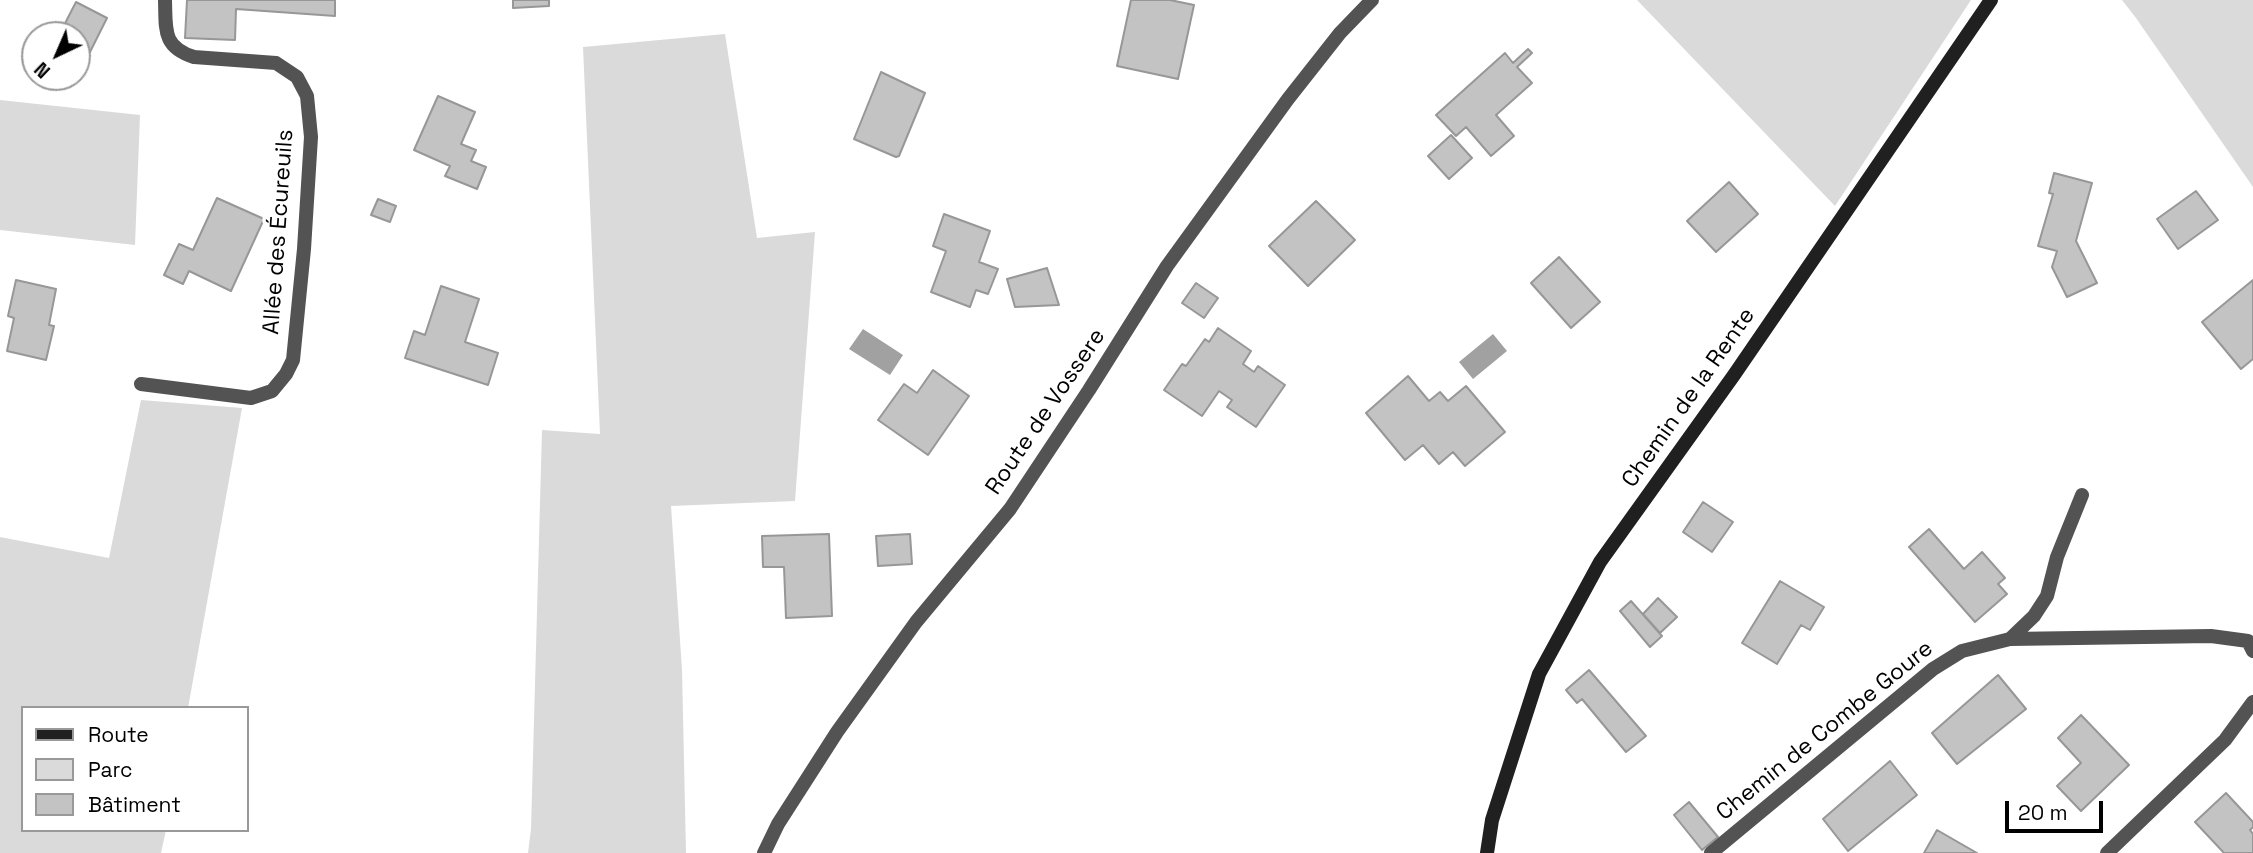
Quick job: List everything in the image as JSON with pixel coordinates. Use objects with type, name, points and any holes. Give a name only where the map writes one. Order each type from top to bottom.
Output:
[{"type":"street","name":"Allée des Écureuils","points":[[141,384],[251,398],[272,391],[286,374],[293,360],[311,137],[307,96],[297,77],[276,63],[194,57],[181,53],[172,46],[166,34],[165,0]]},
{"type":"street","name":"Route de Vossere","points":[[764,853],[778,824],[836,732],[916,622],[1010,509],[1167,266],[1296,90],[1340,33],[1372,0]]},
{"type":"street","name":"Chemin de la Rente","points":[[1487,853],[1492,820],[1539,674],[1600,562],[1734,375],[1991,0]]},
{"type":"street","name":"Chemin de Combe Goure","points":[[2010,639],[2034,616],[2047,596],[2057,557],[2082,495]]},
{"type":"street","name":"Chemin de Combe Goure","points":[[1711,853],[1933,669],[1962,652],[2010,639],[2211,636],[2248,641],[2253,651]]},
{"type":"street","points":[[2107,853],[2225,740],[2253,702]]},
{"type":"green space","points":[[1637,0],[1971,0],[1835,206]]},
{"type":"green space","points":[[2122,0],[2253,0],[2253,187],[2136,18]]},
{"type":"green space","points":[[725,34],[757,238],[815,232],[795,501],[671,506],[682,670],[686,853],[528,853],[531,829],[542,430],[600,434],[583,47]]},
{"type":"green space","points":[[0,100],[140,115],[135,245],[0,230]]},
{"type":"green space","points":[[141,400],[242,408],[188,706],[21,706],[21,832],[166,832],[161,853],[0,853],[0,537],[109,558]]},
{"type":"shaded area","points":[[863,329],[903,355],[890,375],[849,349]]},
{"type":"shaded area","points":[[1493,334],[1507,351],[1473,379],[1459,362]]},
{"type":"building","points":[[187,0],[335,0],[335,16],[236,9],[235,40],[185,38]]},
{"type":"building","points":[[513,0],[549,0],[549,6],[513,8]]},
{"type":"building","points":[[1131,0],[1170,0],[1194,5],[1178,79],[1117,66]]},
{"type":"building","points":[[76,2],[107,18],[91,50],[91,21],[66,21]]},
{"type":"building","points":[[1528,49],[1532,53],[1517,67],[1532,83],[1496,115],[1514,136],[1491,156],[1466,127],[1456,136],[1436,115],[1505,53],[1513,63]]},
{"type":"building","points":[[881,72],[925,93],[899,156],[896,157],[854,139]]},
{"type":"building","points":[[438,96],[475,112],[461,144],[476,150],[471,161],[486,167],[477,189],[445,176],[450,166],[414,150]]},
{"type":"building","points":[[1451,135],[1472,158],[1449,179],[1428,156]]},
{"type":"building","points":[[2054,173],[2092,183],[2076,241],[2097,283],[2067,297],[2052,267],[2057,251],[2038,246],[2053,194],[2049,193]]},
{"type":"building","points":[[1729,182],[1758,214],[1716,252],[1687,221]]},
{"type":"building","points":[[2196,191],[2218,220],[2178,249],[2157,219]]},
{"type":"building","points":[[217,198],[264,219],[231,291],[189,271],[183,284],[164,275],[179,244],[193,250]]},
{"type":"building","points":[[378,199],[396,206],[390,222],[371,215]]},
{"type":"building","points":[[1316,201],[1355,240],[1308,286],[1269,246]]},
{"type":"building","points":[[944,214],[990,231],[979,262],[998,269],[988,294],[976,290],[970,307],[931,292],[946,251],[933,246]]},
{"type":"building","points":[[1559,257],[1600,302],[1571,328],[1531,283]]},
{"type":"building","points":[[1047,268],[1059,305],[1015,307],[1007,279]]},
{"type":"building","points":[[16,280],[56,289],[49,325],[54,326],[46,360],[7,351],[14,318],[8,316]]},
{"type":"building","points":[[2253,280],[2253,359],[2241,369],[2202,322]]},
{"type":"building","points":[[1196,283],[1218,298],[1204,318],[1182,303]]},
{"type":"building","points":[[441,286],[479,299],[465,342],[498,353],[488,385],[405,358],[414,331],[425,335]]},
{"type":"building","points":[[1218,328],[1251,351],[1243,364],[1254,372],[1258,366],[1285,385],[1256,427],[1227,407],[1232,400],[1219,391],[1202,416],[1164,390],[1182,364],[1186,366],[1205,339],[1209,342]]},
{"type":"building","points":[[933,370],[969,396],[928,455],[878,420],[904,384],[917,393]]},
{"type":"building","points":[[1408,376],[1429,401],[1440,392],[1448,401],[1466,386],[1505,432],[1465,466],[1453,452],[1439,464],[1423,445],[1405,460],[1366,413]]},
{"type":"building","points":[[1703,502],[1733,522],[1712,552],[1683,532]]},
{"type":"building","points":[[1929,529],[1964,569],[1982,552],[2005,578],[1998,584],[2007,594],[1975,622],[1909,547]]},
{"type":"building","points":[[829,534],[832,616],[786,618],[784,567],[763,567],[762,536]]},
{"type":"building","points":[[910,534],[912,564],[878,566],[876,536]]},
{"type":"building","points":[[1780,581],[1824,607],[1810,630],[1801,625],[1777,664],[1742,643]]},
{"type":"building","points":[[1658,598],[1677,617],[1660,633],[1643,614]]},
{"type":"building","points":[[1631,601],[1662,636],[1650,647],[1620,611]]},
{"type":"building","points":[[1589,670],[1646,736],[1626,752],[1582,699],[1577,703],[1566,690]]},
{"type":"building","points":[[1998,675],[2026,709],[1957,764],[1932,733]]},
{"type":"building","points":[[2081,715],[2129,765],[2081,811],[2057,786],[2081,763],[2058,738]]},
{"type":"building","points":[[1890,761],[1917,795],[1848,851],[1823,819]]},
{"type":"building","points":[[2226,793],[2253,822],[2250,830],[2253,834],[2253,853],[2224,853],[2195,822]]},
{"type":"building","points":[[1689,802],[1718,837],[1702,850],[1674,815]]},
{"type":"building","points":[[1937,830],[1977,853],[1924,853]]}]
